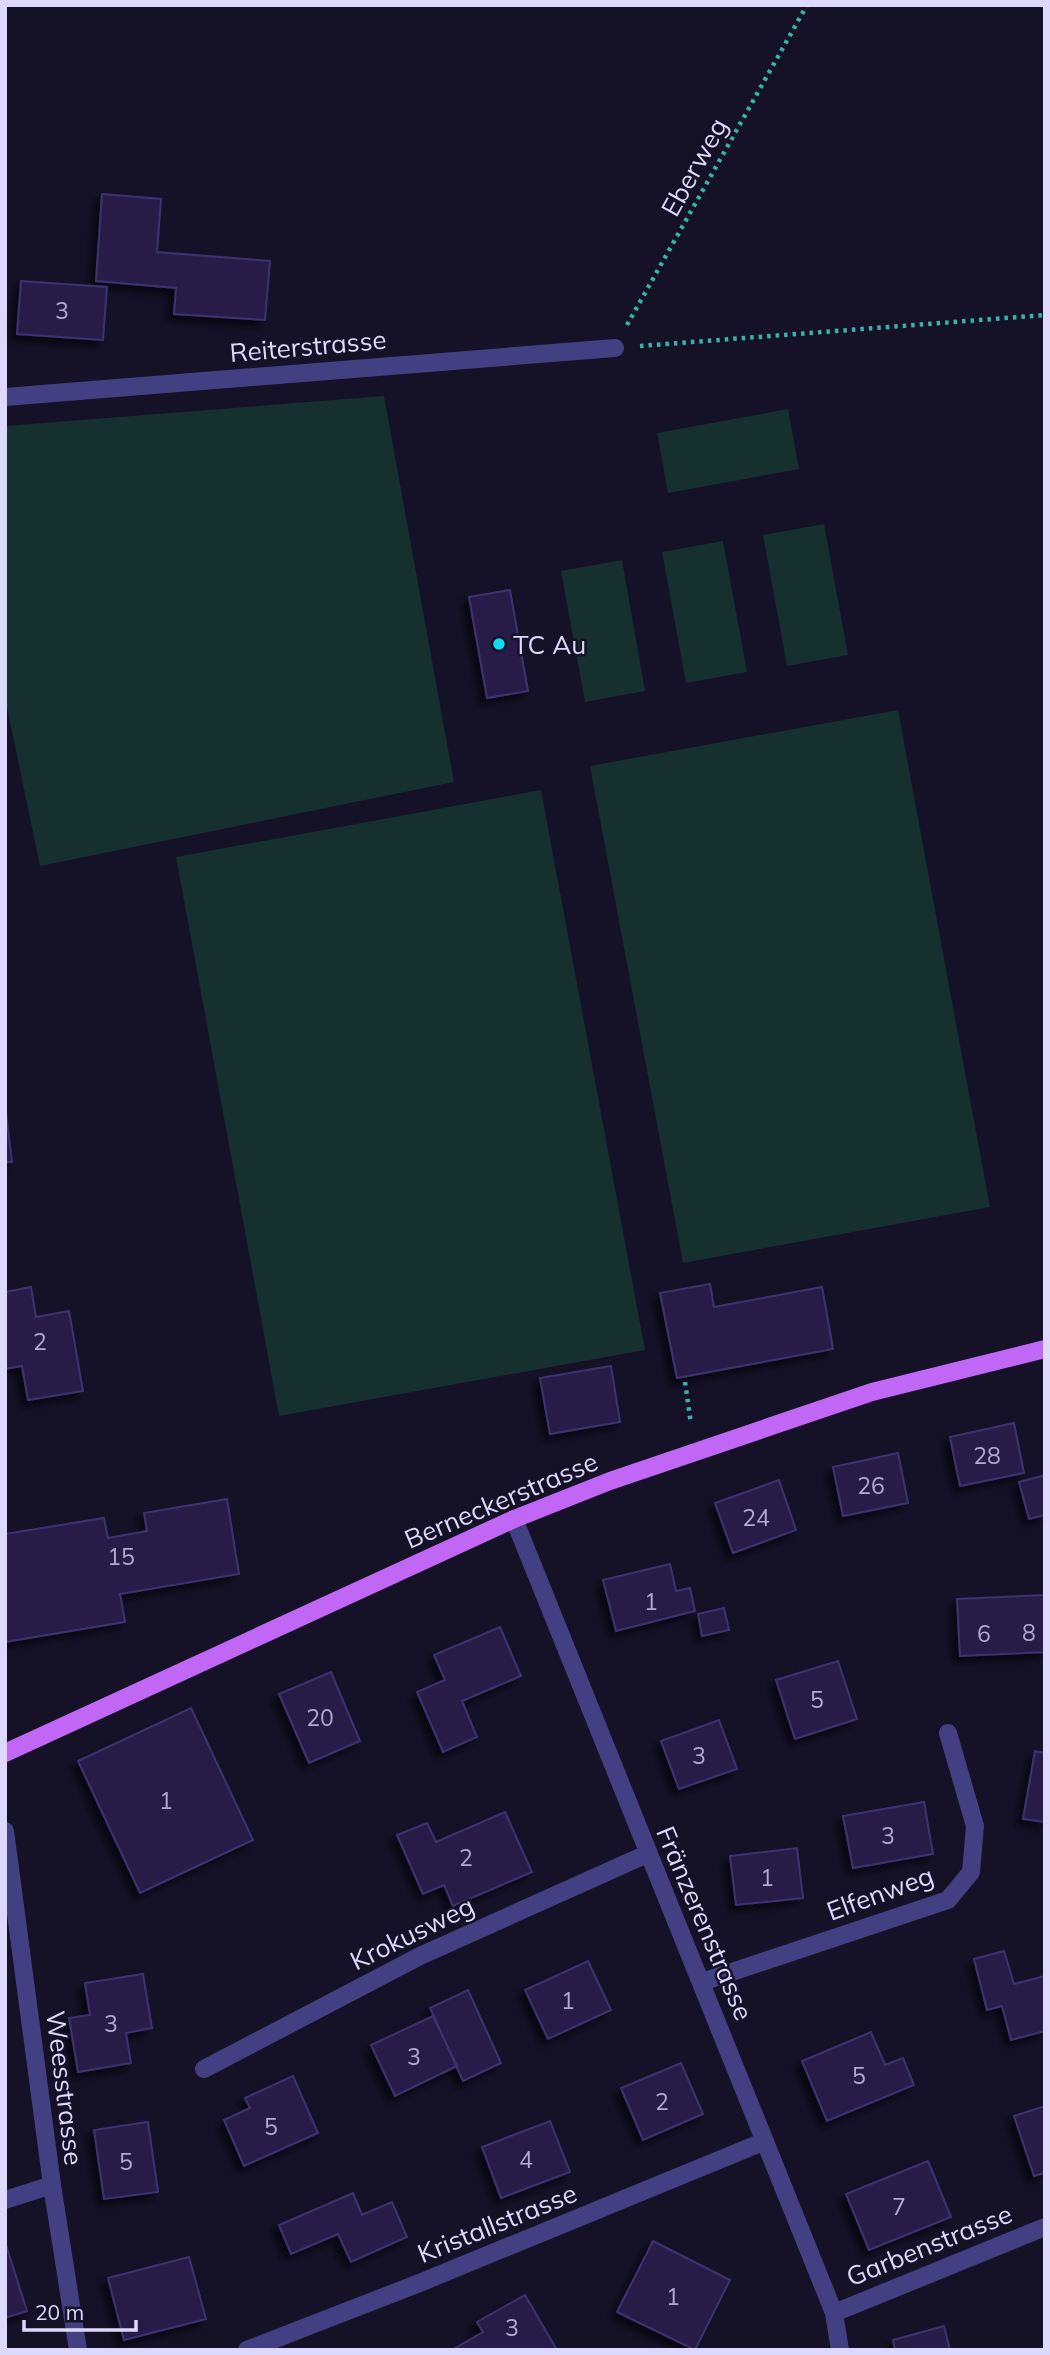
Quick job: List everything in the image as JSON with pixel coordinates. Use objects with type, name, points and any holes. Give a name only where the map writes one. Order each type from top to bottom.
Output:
[{"type":"main road","name":"Berneckerstrasse","points":[[5,1753],[514,1519],[712,1445],[872,1392],[1041,1350]]},
{"type":"street","name":"Reiterstrasse","points":[[5,397],[615,348]]},
{"type":"street","name":"Fränzerenstrasse","points":[[514,1519],[834,2313],[839,2350]]},
{"type":"street","name":"Elfenweg","points":[[702,1982],[948,1900],[971,1872],[975,1826],[948,1733]]},
{"type":"street","name":"Weesstrasse","points":[[5,1831],[52,2185],[78,2350]]},
{"type":"street","name":"Krokusweg","points":[[204,2069],[420,1956],[647,1854]]},
{"type":"street","name":"Kristallstrasse","points":[[247,2350],[422,2282],[765,2141]]},
{"type":"street","points":[[5,2200],[52,2185]]},
{"type":"street","name":"Garbenstrasse","points":[[834,2313],[1045,2227]]},
{"type":"path","name":"Eberweg","points":[[615,348],[807,5]]},
{"type":"path","points":[[615,348],[1045,315]]},
{"type":"path","points":[[685,1382],[691,1424]]},
{"type":"green space","points":[[384,396],[454,782],[40,866],[5,698],[5,426]]},
{"type":"green space","points":[[788,409],[799,469],[668,493],[657,433]]},
{"type":"green space","points":[[824,524],[848,655],[787,666],[763,535]]},
{"type":"green space","points":[[723,541],[747,672],[686,683],[662,552]]},
{"type":"green space","points":[[622,560],[645,691],[585,702],[561,571]]},
{"type":"green space","points":[[898,710],[990,1207],[683,1263],[590,766]]},
{"type":"green space","points":[[541,790],[645,1350],[279,1416],[176,857]]},
{"type":"building","points":[[102,194],[161,199],[157,252],[270,261],[265,320],[174,314],[176,288],[96,281]]},
{"type":"building","points":[[21,281],[107,287],[103,340],[17,334]]},
{"type":"building","name":"TC Au","points":[[510,590],[528,691],[487,698],[469,597]]},
{"type":"building","points":[[5,1105],[12,1162],[5,1162]]},
{"type":"building","points":[[710,1284],[714,1307],[822,1287],[833,1349],[677,1378],[660,1293]]},
{"type":"building","points":[[31,1287],[36,1317],[69,1311],[83,1391],[28,1400],[22,1366],[5,1369],[5,1292]]},
{"type":"building","points":[[611,1366],[620,1422],[550,1434],[540,1378]]},
{"type":"building","points":[[1014,1423],[1024,1473],[960,1486],[950,1437]]},
{"type":"building","points":[[898,1453],[908,1503],[843,1516],[833,1467]]},
{"type":"building","points":[[1045,1475],[1045,1515],[1029,1519],[1019,1482]]},
{"type":"building","points":[[779,1480],[796,1530],[733,1553],[715,1503]]},
{"type":"building","points":[[227,1499],[239,1574],[120,1594],[125,1622],[5,1642],[5,1534],[104,1518],[108,1538],[147,1531],[144,1513]]},
{"type":"building","points":[[670,1564],[676,1591],[690,1588],[695,1611],[616,1631],[603,1580]]},
{"type":"building","points":[[1045,1595],[1045,1652],[960,1656],[957,1599]]},
{"type":"building","points":[[724,1608],[729,1630],[702,1636],[698,1614]]},
{"type":"building","points":[[500,1627],[521,1676],[462,1701],[477,1737],[443,1752],[417,1692],[445,1680],[434,1655]]},
{"type":"building","points":[[838,1661],[857,1719],[795,1739],[776,1680]]},
{"type":"building","points":[[331,1672],[360,1741],[309,1763],[279,1694]]},
{"type":"building","points":[[191,1708],[253,1840],[140,1893],[78,1761]]},
{"type":"building","points":[[719,1720],[737,1769],[679,1789],[661,1741]]},
{"type":"building","points":[[1035,1751],[1045,1753],[1045,1822],[1023,1819]]},
{"type":"building","points":[[924,1802],[933,1854],[853,1868],[843,1816]]},
{"type":"building","points":[[505,1812],[532,1872],[453,1906],[444,1885],[423,1894],[397,1835],[427,1823],[436,1842]]},
{"type":"building","points":[[797,1848],[803,1898],[736,1905],[730,1856]]},
{"type":"building","points":[[1004,1951],[1014,1984],[1045,1976],[1045,2031],[1011,2040],[1002,2006],[987,2010],[974,1959]]},
{"type":"building","points":[[588,1961],[611,2010],[548,2039],[525,1990]]},
{"type":"building","points":[[143,1974],[152,2028],[126,2033],[131,2063],[78,2072],[69,2018],[90,2015],[85,1983]]},
{"type":"building","points":[[468,1990],[501,2063],[463,2081],[430,2008]]},
{"type":"building","points":[[433,2016],[457,2066],[395,2096],[371,2045]]},
{"type":"building","points":[[871,2032],[885,2065],[903,2058],[914,2085],[827,2121],[802,2061]]},
{"type":"building","points":[[681,2063],[703,2114],[643,2140],[621,2088]]},
{"type":"building","points":[[293,2076],[318,2133],[244,2166],[224,2120],[250,2108],[245,2098]]},
{"type":"building","points":[[1045,2106],[1045,2173],[1034,2176],[1014,2116]]},
{"type":"building","points":[[550,2121],[570,2172],[501,2198],[482,2147]]},
{"type":"building","points":[[148,2122],[158,2192],[104,2199],[94,2130]]},
{"type":"building","points":[[928,2161],[951,2217],[869,2250],[846,2194]]},
{"type":"building","points":[[353,2193],[362,2215],[392,2202],[407,2237],[351,2262],[338,2234],[291,2254],[279,2225]]},
{"type":"building","points":[[653,2241],[730,2280],[695,2350],[617,2312]]},
{"type":"building","points":[[5,2242],[27,2311],[5,2318]]},
{"type":"building","points":[[189,2257],[206,2319],[124,2340],[108,2278]]},
{"type":"building","points":[[525,2295],[557,2350],[452,2350],[483,2332],[477,2322]]},
{"type":"building","points":[[944,2326],[950,2350],[895,2350],[893,2340]]},
{"type":"place","name":"TC Au","points":[[499,644]]}]
